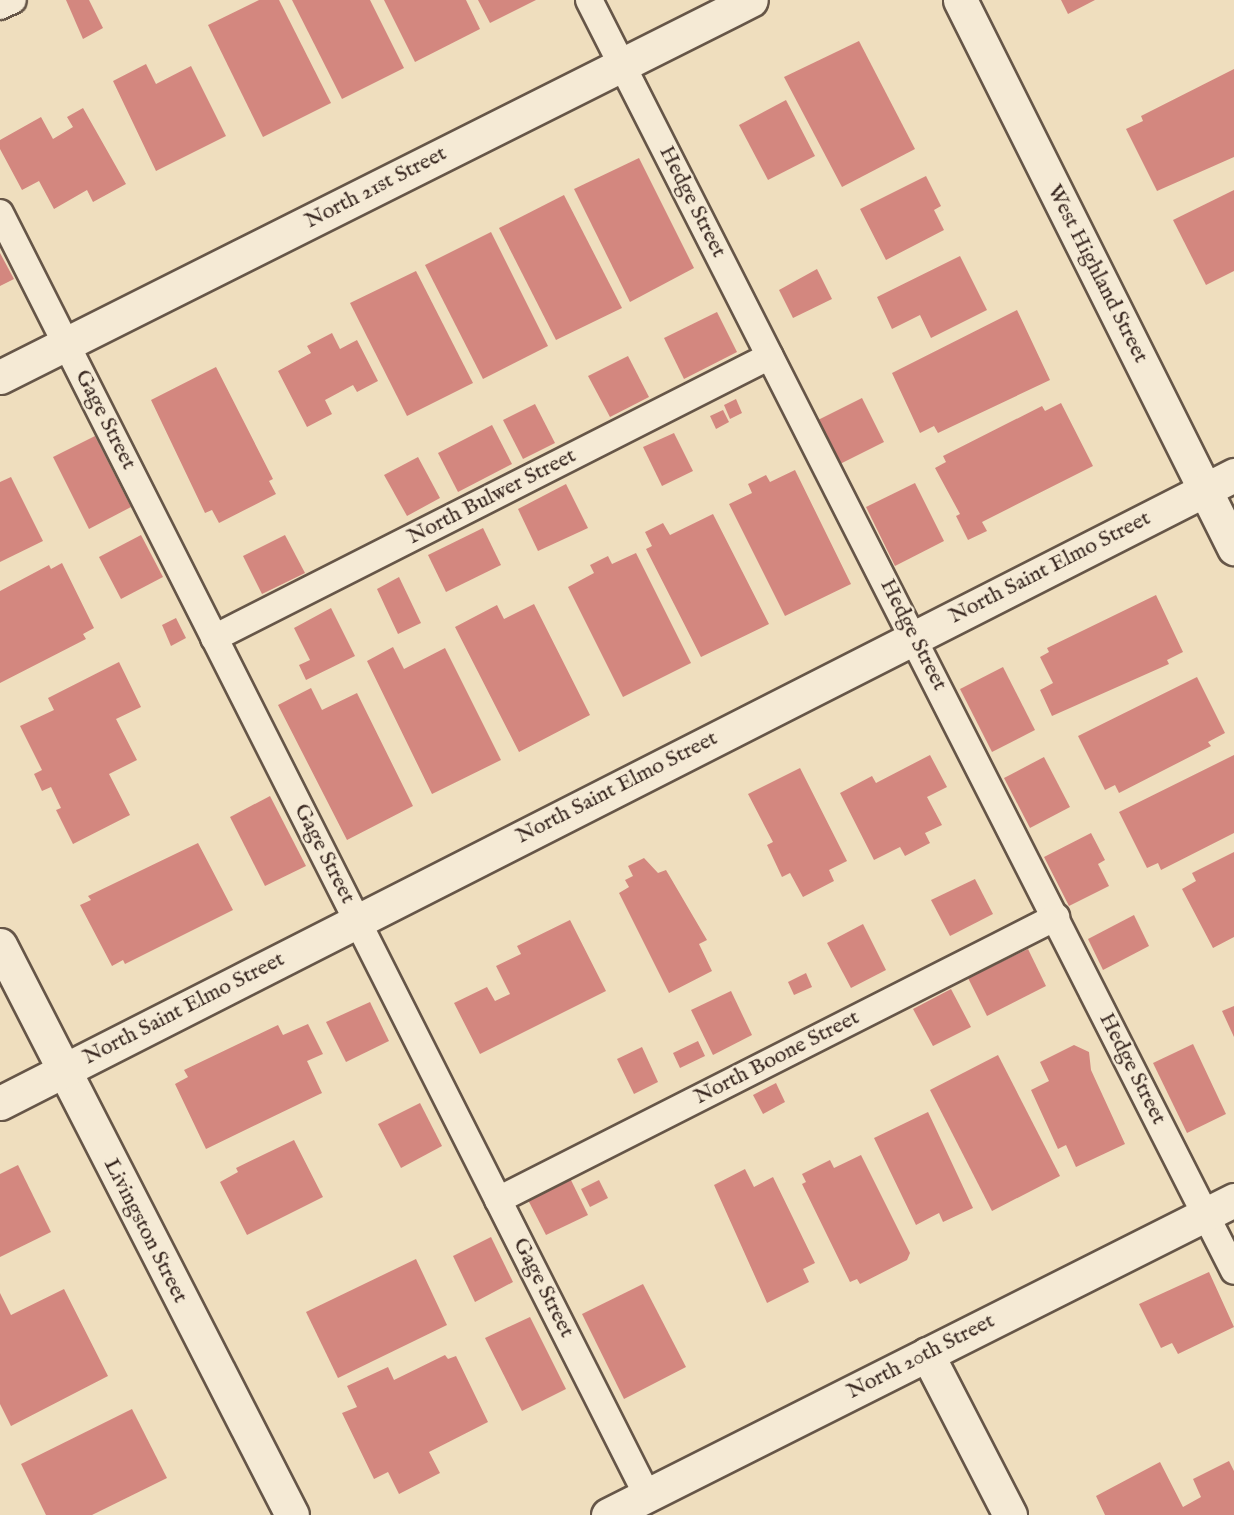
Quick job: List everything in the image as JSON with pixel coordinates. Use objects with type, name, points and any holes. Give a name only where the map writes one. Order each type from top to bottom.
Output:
[{"type":"street","name":"North 21st Street","points":[[0,377],[751,0]]},
{"type":"street","name":"West Highland Street","points":[[960,0],[1234,548]]},
{"type":"street","name":"North Saint Elmo Street","points":[[0,1103],[1234,475]]},
{"type":"street","name":"Livingston Street","points":[[0,945],[292,1515]]},
{"type":"street","name":"North 20th Street","points":[[608,1515],[1234,1200]]},
{"type":"street","points":[[927,1354],[1010,1515]]},
{"type":"lane","points":[[0,6],[13,0]]},
{"type":"lane","name":"Hedge Street","points":[[589,0],[1234,1271]]},
{"type":"lane","name":"Gage Street","points":[[0,213],[647,1495]]},
{"type":"lane","name":"North Bulwer Street","points":[[214,638],[770,356]]},
{"type":"lane","name":"North Boone Street","points":[[498,1200],[1056,917]]},
{"type":"building","points":[[66,0],[89,0],[103,28],[83,39]]},
{"type":"building","points":[[259,0],[279,0],[331,103],[263,137],[208,25]]},
{"type":"building","points":[[292,0],[370,0],[404,68],[342,99]]},
{"type":"building","points":[[384,0],[466,0],[480,29],[415,62]]},
{"type":"building","points":[[478,0],[536,0],[490,23]]},
{"type":"building","points":[[1061,0],[1095,0],[1068,14]]},
{"type":"building","points":[[859,41],[915,149],[842,187],[784,77]]},
{"type":"building","points":[[146,64],[156,84],[191,66],[226,136],[156,171],[113,81]]},
{"type":"building","points":[[1234,69],[1234,157],[1157,191],[1126,129],[1143,121],[1141,116]]},
{"type":"building","points":[[786,100],[815,156],[768,180],[739,125]]},
{"type":"building","points":[[83,108],[126,184],[93,202],[87,190],[54,209],[39,181],[22,190],[0,149],[0,140],[41,117],[53,139],[73,127],[67,117]]},
{"type":"building","points":[[639,158],[694,268],[630,302],[574,189]]},
{"type":"building","points":[[926,176],[941,206],[934,210],[944,230],[886,260],[860,209]]},
{"type":"building","points":[[1234,190],[1234,271],[1206,285],[1173,220]]},
{"type":"building","points":[[564,195],[622,308],[556,340],[499,228]]},
{"type":"building","points":[[491,232],[548,346],[483,379],[425,265]]},
{"type":"building","points":[[0,253],[14,279],[0,286]]},
{"type":"building","points":[[960,256],[987,310],[931,338],[920,315],[892,329],[877,297]]},
{"type":"building","points":[[817,269],[832,299],[793,318],[779,290]]},
{"type":"building","points":[[416,271],[473,383],[407,416],[350,303]]},
{"type":"building","points":[[1017,310],[1050,380],[938,433],[934,426],[920,433],[892,373]]},
{"type":"building","points":[[717,312],[737,352],[684,379],[664,338]]},
{"type":"building","points":[[332,333],[340,349],[357,340],[378,381],[357,392],[353,385],[325,400],[332,414],[307,427],[278,371],[311,353],[307,346]]},
{"type":"building","points":[[628,356],[649,397],[610,417],[588,376]]},
{"type":"building","points":[[216,367],[273,479],[269,481],[276,494],[219,523],[212,510],[205,513],[151,400]]},
{"type":"building","points":[[862,398],[884,442],[840,464],[818,420]]},
{"type":"building","points":[[736,399],[742,413],[730,419],[724,405]]},
{"type":"building","points":[[1061,403],[1093,466],[982,522],[987,531],[968,540],[956,516],[960,514],[935,468],[946,462],[943,456],[1042,406],[1045,411]]},
{"type":"building","points":[[535,404],[555,443],[523,459],[503,420]]},
{"type":"building","points":[[723,410],[729,422],[716,429],[710,416]]},
{"type":"building","points":[[492,425],[512,464],[458,492],[438,453]]},
{"type":"building","points":[[674,433],[693,471],[662,486],[643,447]]},
{"type":"building","points":[[95,436],[131,507],[89,529],[53,457]]},
{"type":"building","points":[[418,457],[440,498],[407,516],[384,475]]},
{"type":"building","points":[[795,470],[851,584],[785,616],[729,504],[752,493],[748,484],[766,475],[770,482]]},
{"type":"building","points":[[11,477],[43,541],[0,562],[0,482]]},
{"type":"building","points":[[915,483],[944,541],[895,566],[866,507]]},
{"type":"building","points":[[566,484],[588,528],[538,551],[518,509]]},
{"type":"building","points":[[713,514],[769,624],[701,657],[646,549],[652,546],[645,532],[663,523],[670,535]]},
{"type":"building","points":[[483,528],[501,565],[446,592],[428,555]]},
{"type":"building","points":[[141,535],[163,577],[121,599],[99,557]]},
{"type":"building","points":[[285,535],[305,573],[262,594],[243,556]]},
{"type":"building","points":[[636,553],[691,663],[623,697],[568,587],[594,573],[590,565],[608,556],[612,564]]},
{"type":"building","points":[[62,563],[94,628],[83,634],[86,639],[0,683],[0,591],[49,565],[51,569]]},
{"type":"building","points":[[399,577],[421,623],[398,634],[377,589]]},
{"type":"building","points":[[1156,595],[1183,652],[1167,660],[1169,664],[1052,716],[1040,690],[1053,683],[1040,657],[1049,652],[1047,648]]},
{"type":"building","points":[[534,604],[590,715],[519,752],[455,627],[497,605],[504,619]]},
{"type":"building","points":[[331,608],[355,656],[306,680],[299,665],[310,660],[294,628]]},
{"type":"building","points":[[176,618],[186,638],[171,646],[162,625]]},
{"type":"building","points":[[393,647],[404,669],[445,648],[501,760],[432,794],[367,661]]},
{"type":"building","points":[[119,662],[141,707],[116,719],[137,760],[109,774],[130,815],[73,844],[56,810],[61,808],[51,787],[42,791],[34,774],[42,770],[20,726],[54,710],[48,698]]},
{"type":"building","points":[[1003,667],[1035,730],[992,752],[960,689]]},
{"type":"building","points":[[1197,677],[1225,733],[1208,742],[1211,746],[1119,793],[1115,785],[1105,790],[1078,736]]},
{"type":"building","points":[[311,688],[322,710],[357,693],[413,806],[347,840],[278,705]]},
{"type":"building","points":[[930,755],[947,787],[927,797],[942,825],[925,833],[930,843],[905,856],[900,847],[874,860],[840,793],[872,776],[876,783]]},
{"type":"building","points":[[1234,755],[1234,833],[1161,870],[1158,863],[1147,868],[1119,812]]},
{"type":"building","points":[[1044,757],[1070,807],[1030,828],[1004,778]]},
{"type":"building","points":[[800,768],[847,861],[829,870],[834,881],[803,897],[790,873],[782,877],[767,845],[773,842],[748,794]]},
{"type":"building","points":[[270,796],[306,866],[265,886],[230,817]]},
{"type":"building","points":[[1091,833],[1105,860],[1098,864],[1109,886],[1069,906],[1044,857]]},
{"type":"building","points":[[198,843],[233,910],[125,964],[123,960],[112,966],[80,905],[91,900],[88,896]]},
{"type":"building","points":[[1234,852],[1234,937],[1213,948],[1182,889],[1196,881],[1192,873]]},
{"type":"building","points":[[644,858],[658,873],[666,870],[707,940],[699,944],[712,971],[669,993],[619,893],[629,887],[625,880],[633,876],[628,866]]},
{"type":"building","points":[[975,879],[993,914],[950,936],[931,900]]},
{"type":"building","points":[[1134,915],[1149,946],[1103,970],[1088,939]]},
{"type":"building","points":[[570,920],[606,991],[480,1054],[454,1003],[487,987],[495,1001],[510,994],[496,966],[521,954],[517,946]]},
{"type":"building","points":[[863,924],[886,970],[851,988],[827,943]]},
{"type":"building","points":[[1028,949],[1046,986],[987,1016],[968,978]]},
{"type":"building","points":[[806,973],[812,987],[794,995],[788,982]]},
{"type":"building","points":[[951,989],[971,1027],[933,1046],[913,1009]]},
{"type":"building","points":[[731,991],[752,1035],[713,1055],[691,1010]]},
{"type":"building","points":[[370,1002],[389,1041],[346,1062],[326,1022]]},
{"type":"building","points":[[1234,1006],[1234,1037],[1222,1011]]},
{"type":"building","points":[[308,1024],[323,1054],[307,1061],[322,1093],[206,1149],[175,1084],[188,1077],[184,1070],[278,1025],[283,1035]]},
{"type":"building","points":[[698,1041],[705,1056],[680,1068],[673,1053]]},
{"type":"building","points":[[1193,1044],[1226,1114],[1187,1133],[1153,1063]]},
{"type":"building","points":[[1074,1045],[1089,1052],[1091,1070],[1125,1144],[1076,1167],[1066,1145],[1058,1149],[1031,1090],[1049,1081],[1040,1062]]},
{"type":"building","points":[[642,1047],[658,1082],[634,1094],[617,1059]]},
{"type":"building","points":[[998,1055],[1060,1176],[992,1211],[930,1090]]},
{"type":"building","points":[[776,1083],[785,1102],[763,1114],[753,1095]]},
{"type":"building","points":[[420,1103],[442,1146],[401,1168],[378,1124]]},
{"type":"building","points":[[928,1112],[973,1208],[943,1222],[939,1213],[916,1225],[874,1138]]},
{"type":"building","points":[[294,1140],[323,1197],[247,1235],[220,1182],[238,1172],[236,1168]]},
{"type":"building","points":[[861,1155],[910,1253],[907,1260],[860,1284],[857,1279],[850,1282],[802,1184],[806,1182],[802,1174],[830,1160],[834,1168]]},
{"type":"building","points":[[18,1165],[51,1232],[0,1257],[0,1174]]},
{"type":"building","points":[[745,1169],[754,1187],[773,1177],[815,1263],[803,1269],[809,1282],[767,1303],[714,1185]]},
{"type":"building","points":[[569,1176],[588,1215],[546,1235],[526,1196]]},
{"type":"building","points":[[599,1180],[608,1198],[590,1207],[581,1189]]},
{"type":"building","points":[[491,1237],[513,1282],[475,1302],[453,1256]]},
{"type":"building","points":[[416,1259],[447,1325],[338,1378],[306,1312]]},
{"type":"building","points":[[1209,1272],[1234,1327],[1178,1354],[1172,1343],[1161,1348],[1139,1304]]},
{"type":"building","points":[[643,1284],[686,1367],[624,1399],[582,1314]]},
{"type":"building","points":[[64,1289],[108,1376],[11,1426],[0,1404],[0,1293],[11,1315]]},
{"type":"building","points":[[530,1317],[566,1389],[522,1411],[485,1338]]},
{"type":"building","points":[[445,1355],[448,1359],[456,1356],[488,1422],[429,1452],[440,1473],[399,1494],[388,1472],[374,1479],[342,1413],[357,1407],[347,1386],[388,1367],[394,1380]]},
{"type":"building","points":[[132,1409],[167,1478],[92,1515],[46,1515],[21,1464]]},
{"type":"building","points":[[1229,1461],[1234,1471],[1234,1515],[1105,1515],[1096,1496],[1160,1462],[1183,1507],[1201,1497],[1193,1479]]}]
